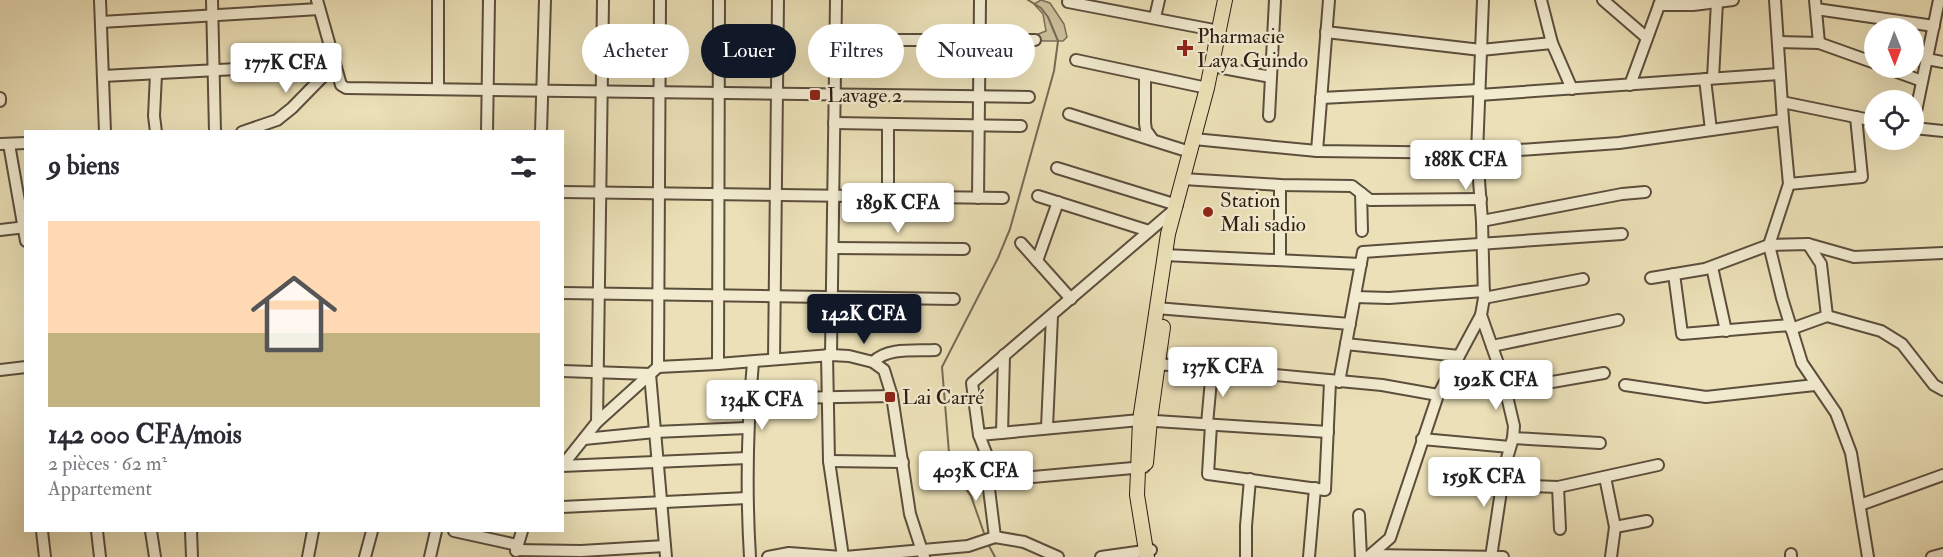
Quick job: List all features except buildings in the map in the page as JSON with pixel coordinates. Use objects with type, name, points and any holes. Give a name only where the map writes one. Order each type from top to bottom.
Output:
[{"type":"main road","points":[[1149,554],[1146,492],[1142,468],[1145,420],[1176,207],[1207,88],[1225,0]]},
{"type":"main road","points":[[1145,420],[1158,364],[1161,308]]},
{"type":"street","points":[[100,0],[105,130]]},
{"type":"street","points":[[212,0],[215,130]]},
{"type":"street","points":[[438,0],[438,89]]},
{"type":"street","points":[[487,130],[489,0]]},
{"type":"street","points":[[542,130],[545,0]]},
{"type":"street","points":[[597,422],[603,0]]},
{"type":"street","points":[[457,532],[515,551],[666,552],[655,432],[654,370],[659,295],[660,0]]},
{"type":"street","points":[[718,364],[719,0]]},
{"type":"street","points":[[774,359],[778,0]]},
{"type":"street","points":[[835,24],[836,0]]},
{"type":"street","points":[[980,0],[980,24]]},
{"type":"street","points":[[1155,17],[1159,0]]},
{"type":"street","points":[[1269,116],[1275,0]]},
{"type":"street","points":[[1317,151],[1329,0]]},
{"type":"street","points":[[1367,556],[1390,538],[1438,395],[1481,315],[1484,295],[1483,244],[1477,153],[1483,0]]},
{"type":"street","points":[[1541,0],[1552,43],[1572,89]]},
{"type":"street","points":[[1602,0],[1647,38]]},
{"type":"street","points":[[1630,84],[1660,3],[1693,5],[1733,0]]},
{"type":"street","points":[[1776,0],[1779,74],[1789,184],[1769,245],[1802,363],[1836,413],[1846,438],[1868,557]]},
{"type":"street","points":[[1920,90],[1940,0]]},
{"type":"street","points":[[1068,2],[1102,4],[1219,31]]},
{"type":"street","points":[[1711,130],[1709,79],[1717,2]]},
{"type":"street","points":[[101,22],[212,15],[318,4],[341,85],[346,88],[1029,97]]},
{"type":"street","points":[[1819,43],[1815,4],[1934,26]]},
{"type":"street","points":[[1326,32],[1481,50],[1552,43]]},
{"type":"street","points":[[1778,42],[1819,43],[1864,59]]},
{"type":"street","points":[[1927,59],[1943,63]]},
{"type":"street","points":[[1076,60],[1207,88]]},
{"type":"street","points":[[103,76],[335,64]]},
{"type":"street","points":[[248,130],[277,120],[335,64]]},
{"type":"street","points":[[1212,66],[1271,77]]},
{"type":"street","points":[[156,74],[154,116],[156,130]]},
{"type":"street","points":[[1321,98],[1572,89],[1779,74]]},
{"type":"street","points":[[1145,75],[1145,123],[1146,130],[1153,140]]},
{"type":"street","points":[[835,78],[832,297],[828,397],[829,461],[843,557]]},
{"type":"street","points":[[978,198],[979,78]]},
{"type":"street","points":[[1914,78],[1922,81]]},
{"type":"street","points":[[1782,102],[1864,119]]},
{"type":"street","points":[[1069,114],[1153,140],[1192,145],[1317,151],[1477,153],[1618,143],[1783,120]]},
{"type":"street","points":[[1789,184],[1862,177],[1856,117]]},
{"type":"street","points":[[834,123],[1021,126]]},
{"type":"street","points":[[888,124],[888,197]]},
{"type":"street","points":[[1924,129],[1943,131]]},
{"type":"street","points":[[0,230],[24,227],[5,144],[24,143]]},
{"type":"street","points":[[1057,168],[1176,207]]},
{"type":"street","points":[[1184,179],[1280,185],[1352,186],[1370,200],[1481,199]]},
{"type":"street","points":[[1280,185],[1280,260]]},
{"type":"street","points":[[564,192],[1003,198]]},
{"type":"street","points":[[1482,221],[1622,194],[1644,192]]},
{"type":"street","points":[[1361,193],[1362,231]]},
{"type":"street","points":[[1038,196],[1149,231]]},
{"type":"street","points":[[1037,261],[1058,202]]},
{"type":"street","points":[[994,537],[988,458],[979,435],[972,382],[1052,316],[1176,207]]},
{"type":"street","points":[[1212,369],[1208,474],[1325,490],[1328,432],[1335,382],[1346,344],[1364,252],[1622,234]]},
{"type":"street","points":[[1021,243],[1071,299]]},
{"type":"street","points":[[1808,244],[1821,264],[1827,316]]},
{"type":"street","points":[[1650,278],[1705,270],[1769,245],[1808,244],[1854,257],[1943,253]]},
{"type":"street","points":[[832,248],[964,249]]},
{"type":"street","points":[[1169,255],[1361,264]]},
{"type":"street","points":[[1712,267],[1726,331]]},
{"type":"street","points":[[1674,274],[1682,334],[1791,327],[1827,316],[1881,330],[1902,344],[1934,385],[1943,390]]},
{"type":"street","points":[[1355,297],[1484,295],[1583,279]]},
{"type":"street","points":[[564,293],[954,299]]},
{"type":"street","points":[[1161,308],[1350,324]]},
{"type":"street","points":[[1481,315],[1506,390],[1514,426],[1491,556]]},
{"type":"street","points":[[1047,427],[1052,316]]},
{"type":"street","points":[[1492,346],[1618,320]]},
{"type":"street","points":[[1346,344],[1460,356]]},
{"type":"street","points":[[873,362],[887,352],[935,350]]},
{"type":"street","points":[[564,371],[654,370],[829,355],[849,356],[873,362],[884,370],[892,396],[910,514],[923,554]]},
{"type":"street","points":[[1002,432],[1004,355]]},
{"type":"street","points":[[750,557],[747,428],[753,362]]},
{"type":"street","points":[[1158,364],[1382,385],[1438,395]]},
{"type":"street","points":[[0,370],[24,367]]},
{"type":"street","points":[[564,465],[597,422],[654,370]]},
{"type":"street","points":[[1506,390],[1604,373]]},
{"type":"street","points":[[1625,385],[1707,397],[1815,384]]},
{"type":"street","points":[[788,398],[892,396]]},
{"type":"street","points":[[979,435],[1047,427],[1145,420],[1328,432]]},
{"type":"street","points":[[584,439],[655,432],[747,428]]},
{"type":"street","points":[[1422,439],[1511,443],[1600,443]]},
{"type":"street","points":[[564,466],[747,458]]},
{"type":"street","points":[[829,461],[903,462]]},
{"type":"street","points":[[1502,485],[1558,487],[1658,465]]},
{"type":"street","points":[[988,481],[1142,468]]},
{"type":"street","points":[[1860,505],[1943,475]]},
{"type":"street","points":[[1605,477],[1615,527],[1609,557]]},
{"type":"street","points":[[1246,557],[1250,479]]},
{"type":"street","points":[[1558,487],[1560,529]]},
{"type":"street","points":[[1309,557],[1315,488]]},
{"type":"street","points":[[564,507],[747,498]]},
{"type":"street","points":[[1359,515],[1367,556]]},
{"type":"street","points":[[1615,527],[1647,520]]},
{"type":"street","points":[[42,532],[45,557]]},
{"type":"street","points":[[97,532],[100,557]]},
{"type":"street","points":[[152,532],[155,557]]},
{"type":"street","points":[[191,532],[192,557]]},
{"type":"street","points":[[308,557],[313,532]]},
{"type":"street","points":[[365,557],[372,532]]},
{"type":"street","points":[[430,557],[436,532]]},
{"type":"street","points":[[515,551],[522,532]]},
{"type":"street","points":[[768,557],[803,553],[843,557],[923,554],[968,546],[994,537],[1024,542],[1058,557]]},
{"type":"street","points":[[1101,557],[1149,554]]},
{"type":"street","points":[[1932,557],[1943,554]]},
{"type":"street","points":[[1367,556],[1503,557]]},
{"type":"shaded area","points":[[1041,0],[1050,3],[1064,24],[1067,37],[1063,41],[1038,39],[1036,35],[1046,31],[1043,14],[1034,4]]},
{"type":"waterway","points":[[985,536],[971,496],[957,477],[949,453],[942,367],[998,258],[1010,229],[1054,71],[1058,41],[1048,17],[1041,8],[1028,0]]},
{"type":"waterway","points":[[988,544],[995,557]]},
{"type":"place","name":"Pharmacie Laya Guindo","points":[[1185,48]]},
{"type":"place","name":"Lavage 2","points":[[815,95]]},
{"type":"place","name":"Station Mali sadio","points":[[1208,212]]},
{"type":"place","name":"Lai Carré","points":[[890,397]]}]
